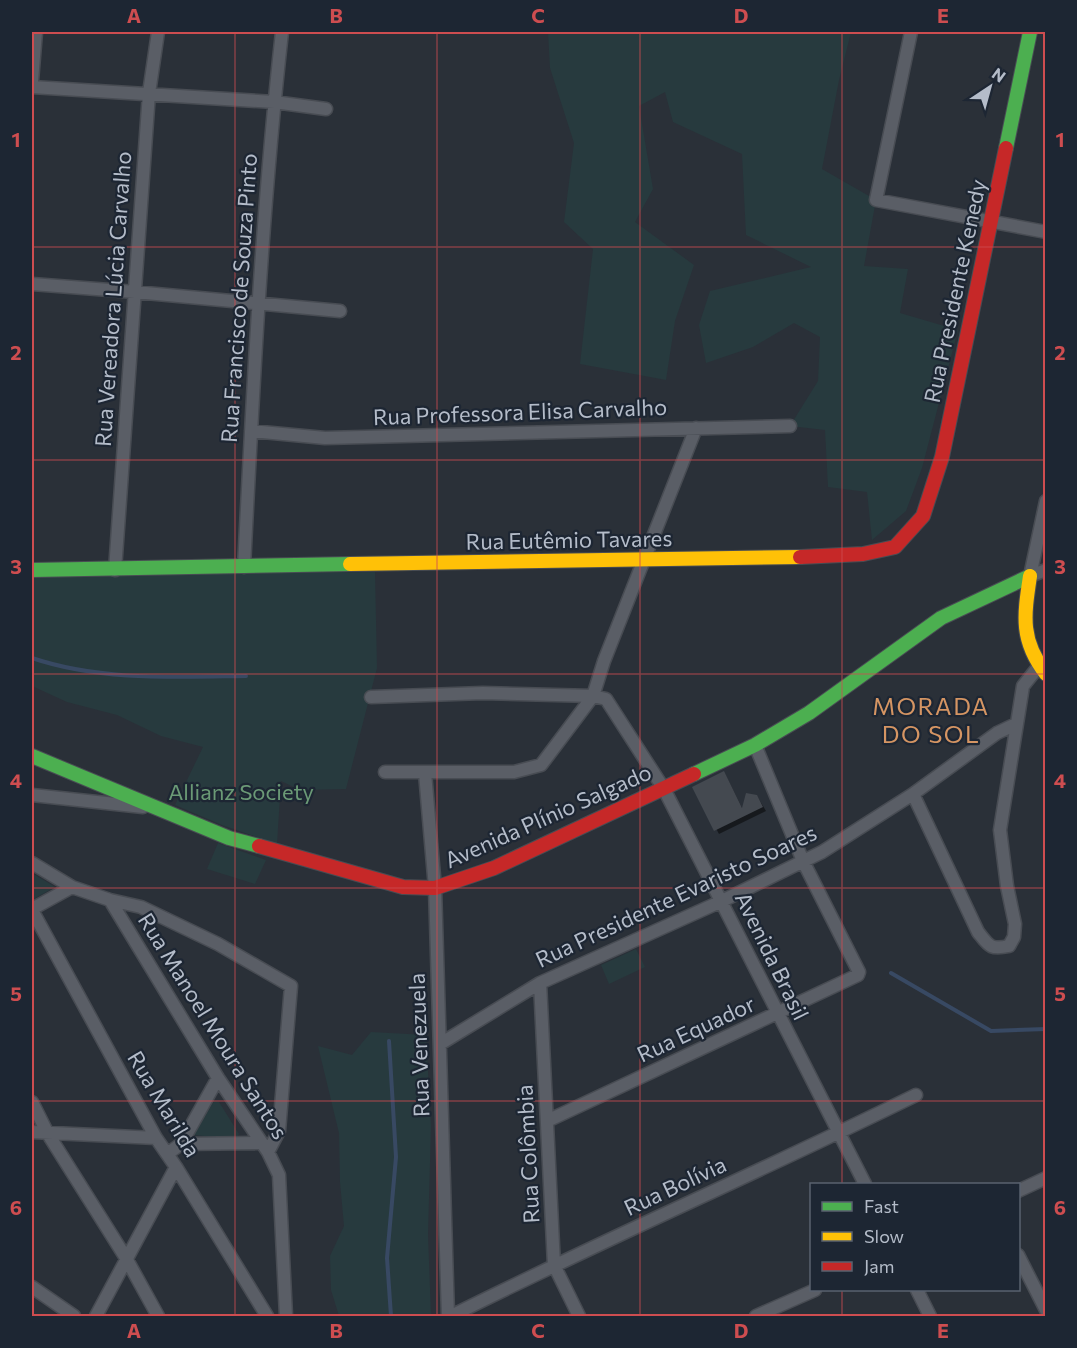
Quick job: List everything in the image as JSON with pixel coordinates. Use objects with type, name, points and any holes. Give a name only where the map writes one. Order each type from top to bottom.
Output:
[{"type":"street","points":[[32,81],[36,32]]},
{"type":"street","name":"Rua Vereadora Lúcia Carvalho","points":[[115,570],[149,93],[158,32]]},
{"type":"street","name":"Rua Francisco de Souza Pinto","points":[[244,567],[259,304],[274,102],[282,32]]},
{"type":"street","points":[[911,32],[876,200],[1046,232]]},
{"type":"street","name":"Rua Presidente Kenedy","points":[[895,547],[923,516],[942,457],[1030,32]]},
{"type":"street","points":[[32,87],[149,93],[326,108]]},
{"type":"street","points":[[32,284],[340,311]]},
{"type":"street","name":"Rua Professora Elisa Carvalho","points":[[251,431],[325,438],[790,426]]},
{"type":"street","points":[[385,772],[425,774],[514,772],[541,765],[592,696],[696,428]]},
{"type":"street","points":[[913,794],[978,932],[991,947],[996,949],[1009,946],[1014,937],[1016,924],[1007,886],[1000,830],[1023,686],[1042,670],[1026,643],[1024,629],[1030,576],[1046,501]]},
{"type":"street","name":"Rua Eutêmio Tavares","points":[[32,570],[645,560],[863,554],[895,547]]},
{"type":"street","name":"Avenida Plínio Salgado","points":[[32,756],[229,838],[403,887],[435,888],[494,868],[755,745],[809,713],[941,618],[1046,570]]},
{"type":"street","points":[[371,697],[483,693],[592,696]]},
{"type":"street","name":"Avenida Brasil","points":[[592,696],[606,699],[664,789],[864,1183]]},
{"type":"street","name":"Rua Presidente Evaristo Soares","points":[[440,1044],[540,983],[722,902],[822,852],[913,794],[997,733],[1016,724]]},
{"type":"street","points":[[755,745],[803,861]]},
{"type":"street","name":"Rua Venezuela","points":[[425,774],[435,888],[450,1317]]},
{"type":"street","points":[[32,795],[162,809]]},
{"type":"street","name":"Rua Equador","points":[[547,1122],[856,977],[859,972],[803,861]]},
{"type":"street","points":[[32,863],[72,887],[151,911],[218,944],[291,986],[279,1131],[265,1147],[181,1144]]},
{"type":"street","points":[[32,909],[72,887]]},
{"type":"street","name":"Rua Manoel Moura Santos","points":[[110,900],[218,1078],[265,1147],[279,1175],[286,1317]]},
{"type":"street","name":"Rua Marilda","points":[[32,909],[156,1138],[267,1317]]},
{"type":"street","name":"Rua Colômbia","points":[[540,983],[554,1265],[579,1317]]},
{"type":"street","points":[[167,1154],[181,1144],[218,1078]]},
{"type":"street","name":"Rua Bolívia","points":[[450,1317],[554,1265],[840,1133],[916,1095]]},
{"type":"street","points":[[32,1102],[48,1134],[126,1258],[158,1317]]},
{"type":"street","points":[[32,1132],[156,1138]]},
{"type":"street","points":[[96,1317],[176,1167]]},
{"type":"street","points":[[1020,1190],[1046,1178]]},
{"type":"street","points":[[1020,1259],[1046,1311]]},
{"type":"street","points":[[32,1287],[74,1317]]},
{"type":"street","points":[[756,1317],[813,1291]]},
{"type":"street","points":[[917,1291],[930,1317]]},
{"type":"green space","points":[[548,32],[851,32],[822,169],[876,200],[864,266],[908,269],[900,313],[958,330],[922,468],[906,511],[872,540],[867,492],[828,487],[825,430],[790,426],[818,381],[820,337],[794,323],[753,347],[706,363],[699,325],[710,291],[811,267],[746,235],[742,154],[673,122],[665,92],[639,106],[653,189],[635,222],[694,265],[675,321],[666,380],[580,364],[593,249],[564,222],[574,143],[550,68]]},
{"type":"green space","name":"Allianz Society","points":[[375,572],[377,668],[346,789],[300,790],[281,781],[277,844],[222,825],[175,805],[203,747],[161,736],[117,715],[67,702],[32,686],[32,575]]},
{"type":"green space","points":[[218,843],[266,860],[255,884],[207,869]]},
{"type":"green space","points":[[32,873],[55,887],[32,900]]},
{"type":"green space","points":[[636,949],[645,967],[609,984],[601,965]]},
{"type":"green space","points":[[371,1032],[426,1035],[431,1126],[428,1234],[431,1316],[339,1316],[331,1290],[330,1256],[344,1226],[339,1133],[318,1046],[352,1055]]},
{"type":"green space","points":[[214,1101],[219,1102],[239,1134],[235,1139],[194,1135]]},
{"type":"building","points":[[724,771],[742,808],[746,793],[757,795],[763,807],[714,831],[692,787]]},
{"type":"waterway","points":[[32,658],[84,671],[111,674],[165,677],[246,676]]},
{"type":"waterway","points":[[891,973],[991,1031],[1046,1029]]},
{"type":"waterway","points":[[389,1041],[396,1157],[387,1258],[391,1316]]},
{"type":"traffic: fast","points":[[1006,148],[1030,32]]},
{"type":"traffic: fast","points":[[32,570],[350,564]]},
{"type":"traffic: fast","points":[[694,774],[755,745],[809,713],[941,618],[1030,576]]},
{"type":"traffic: fast","points":[[32,756],[229,838],[259,846]]},
{"type":"traffic: slow","points":[[350,564],[800,557]]},
{"type":"traffic: slow","points":[[1030,576],[1026,603],[1026,627],[1032,650],[1046,674]]},
{"type":"traffic: jam","points":[[800,557],[863,554],[895,547],[923,516],[942,457],[1006,148]]},
{"type":"traffic: jam","points":[[259,846],[403,887],[435,888],[494,868],[694,774]]},
{"type":"district","name":"MORADA DO SOL","points":[[931,721]]}]
